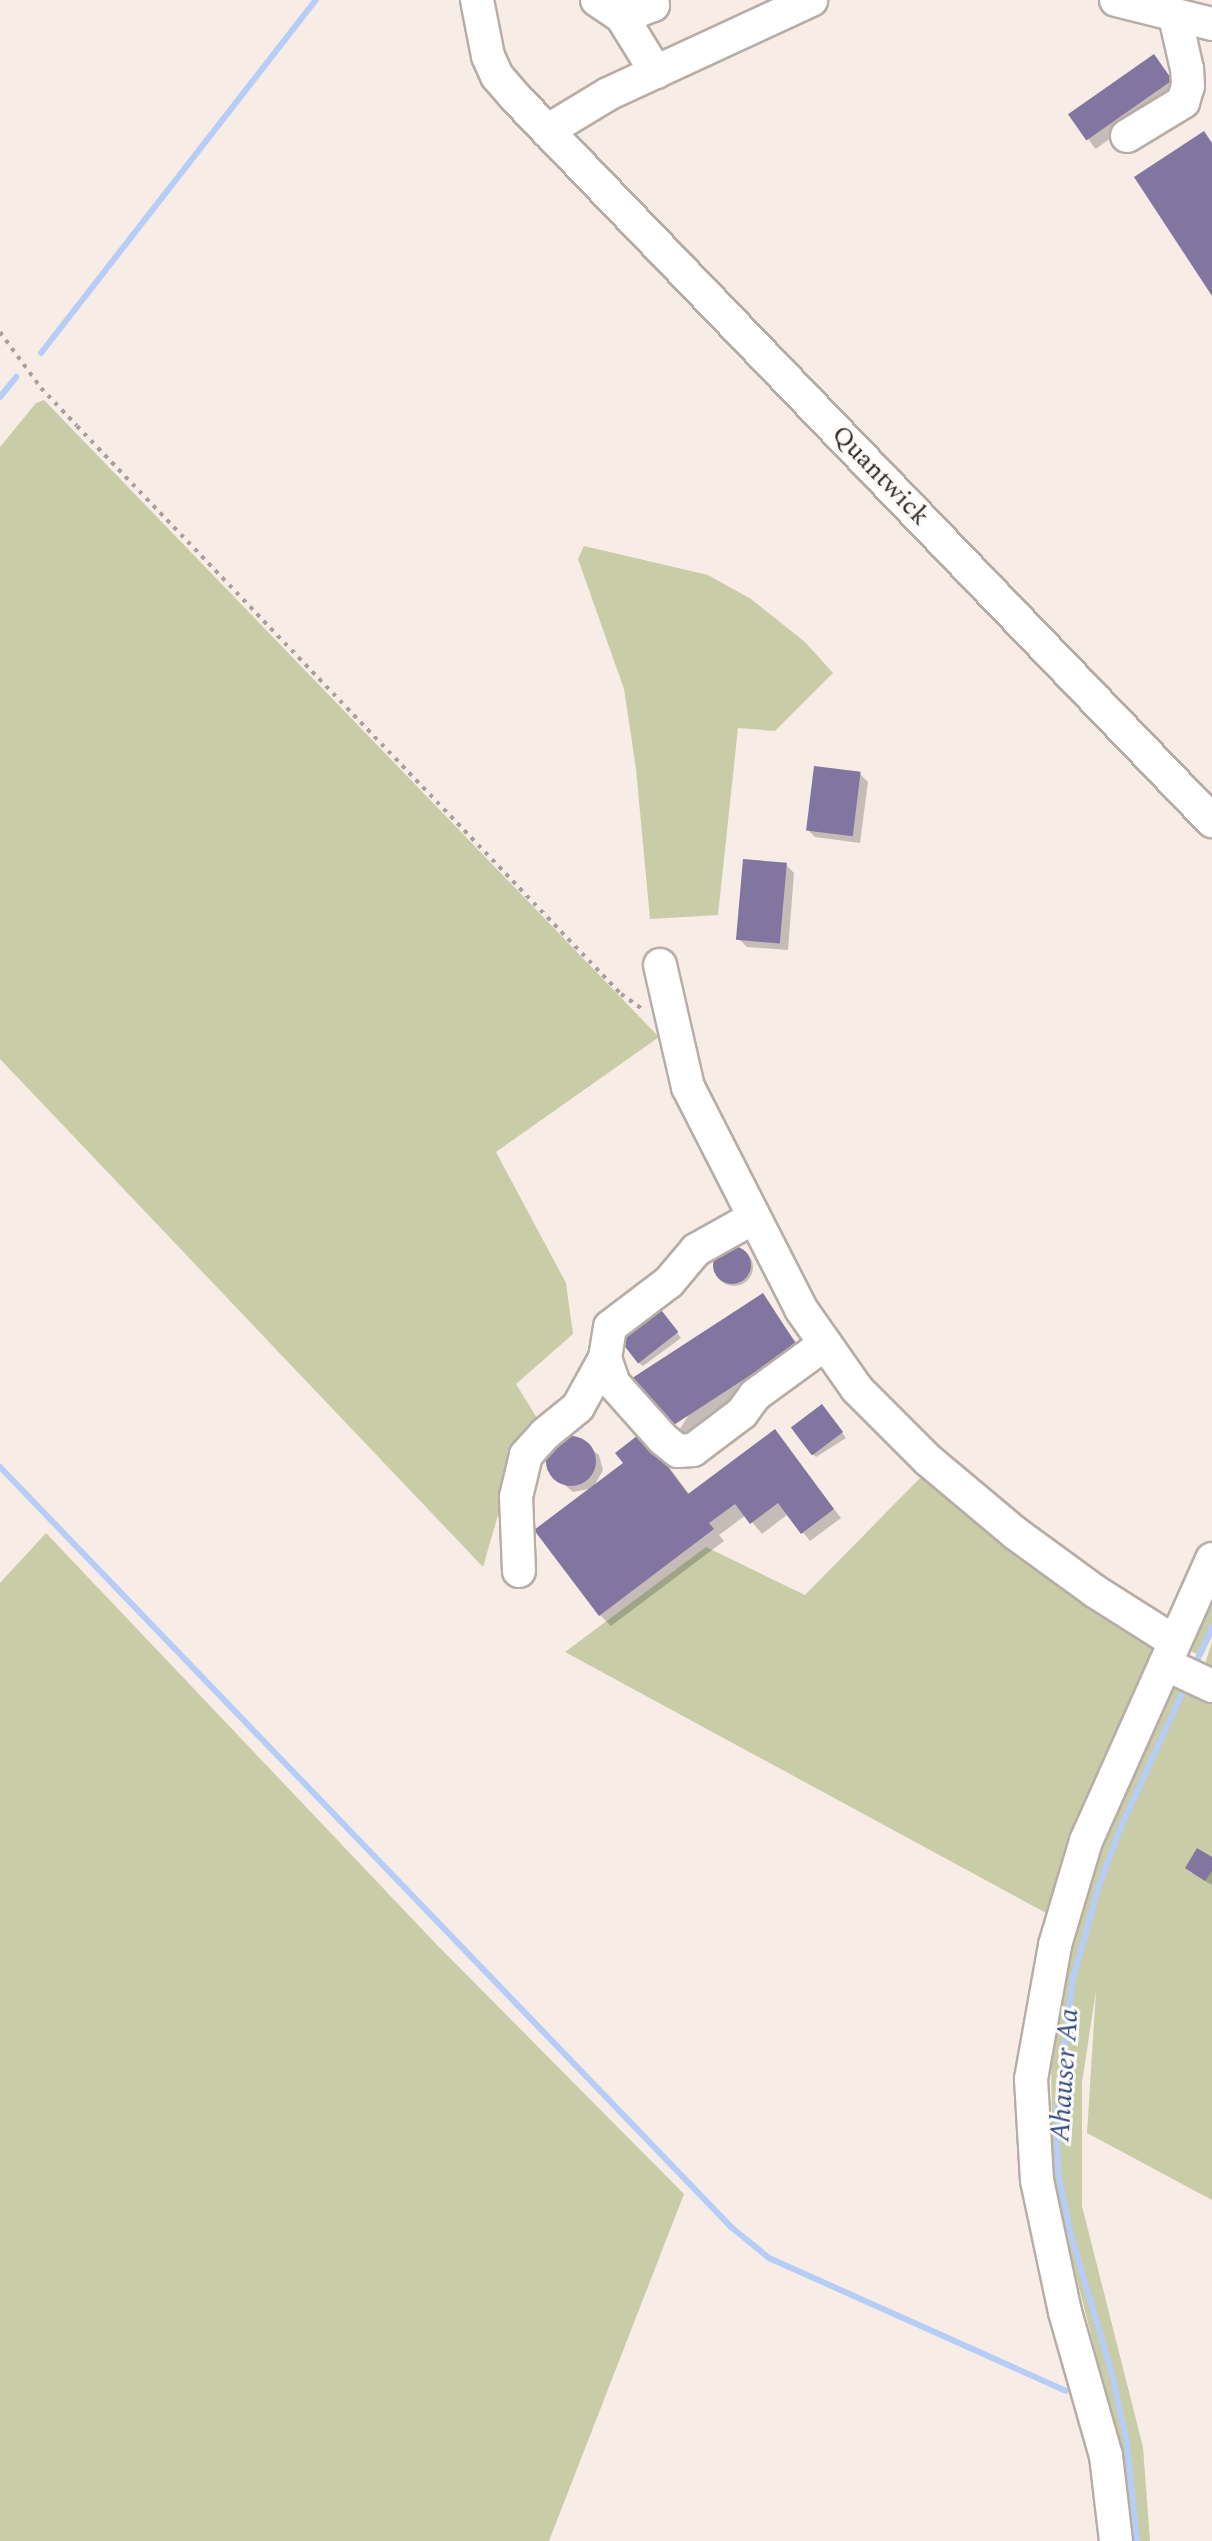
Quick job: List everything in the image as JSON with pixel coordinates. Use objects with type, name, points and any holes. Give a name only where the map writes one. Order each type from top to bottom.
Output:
[{"type":"street","name":"Quantwick","points":[[477,0],[488,56],[497,76],[1212,821]]},
{"type":"street","points":[[610,8],[653,5],[652,0]]},
{"type":"street","points":[[547,131],[577,111],[811,0]]},
{"type":"street","points":[[1116,0],[1212,24]]},
{"type":"street","points":[[610,8],[656,72]]},
{"type":"street","points":[[1127,136],[1183,102],[1188,86],[1187,69],[1175,16]]},
{"type":"street","points":[[660,965],[688,1087],[801,1309],[857,1389],[928,1460],[1187,1668]]},
{"type":"street","points":[[519,1571],[516,1497],[526,1455],[545,1434],[578,1407],[605,1358],[610,1327],[669,1282],[696,1250],[753,1218]]},
{"type":"street","points":[[605,1358],[614,1384],[678,1451],[693,1450],[742,1413],[755,1395],[825,1344]]},
{"type":"street","points":[[1116,2541],[1106,2456],[1065,2312],[1037,2180],[1031,2079],[1040,2016],[1070,1890],[1086,1841],[1187,1668],[1212,1559]]},
{"type":"path","points":[[0,332],[50,397],[621,994],[636,1007],[656,1016],[669,1013]]},
{"type":"green space","points":[[44,400],[659,1037],[496,1152],[566,1283],[573,1334],[516,1384],[537,1418],[511,1470],[483,1567],[0,1059],[0,447],[36,403]]},
{"type":"green space","points":[[584,546],[708,575],[751,599],[805,642],[833,673],[775,731],[738,728],[718,915],[650,919],[636,769],[624,689],[578,559]]},
{"type":"green space","points":[[927,1471],[1158,1645],[1048,1914],[565,1652],[706,1547],[805,1595]]},
{"type":"green space","points":[[46,1533],[438,1946],[684,2194],[549,2541],[0,2541],[0,1583]]},
{"type":"green space","points":[[1212,1572],[1212,1636],[1202,1657],[1180,1645]]},
{"type":"green space","points":[[1212,1642],[1212,2200],[1087,2133],[1096,1990],[1082,2083],[1082,2206],[1143,2447],[1150,2541],[1130,2541],[1123,2462],[1053,2184],[1051,2062],[1063,1979],[1098,1854],[1180,1668],[1200,1679]]},
{"type":"building","points":[[1154,54],[1172,80],[1086,140],[1068,114]]},
{"type":"building","points":[[1204,131],[1212,143],[1212,296],[1134,177]]},
{"type":"building","points":[[814,766],[861,772],[853,836],[806,831]]},
{"type":"building","points":[[743,859],[787,863],[780,944],[736,940]]},
{"type":"building","points":[[732,1246],[745,1252],[751,1265],[745,1278],[732,1284],[719,1278],[713,1265],[719,1252]]},
{"type":"building","points":[[763,1293],[797,1345],[663,1432],[629,1380]]},
{"type":"building","points":[[658,1306],[678,1332],[638,1363],[618,1337]]},
{"type":"building","points":[[822,1404],[843,1432],[812,1455],[791,1427]]},
{"type":"building","points":[[775,1429],[834,1509],[801,1534],[778,1503],[750,1524],[735,1504],[709,1523],[714,1529],[599,1616],[534,1530],[623,1463],[615,1453],[642,1432],[688,1494]]},
{"type":"building","points":[[571,1436],[589,1443],[596,1461],[589,1479],[571,1486],[553,1479],[546,1461],[553,1443]]},
{"type":"building","points":[[1197,1848],[1212,1857],[1212,1871],[1205,1881],[1185,1868]]},
{"type":"waterway","points":[[41,353],[316,0]]},
{"type":"waterway","points":[[0,397],[16,377]]},
{"type":"waterway","points":[[0,1467],[731,2227],[769,2258],[1066,2391]]},
{"type":"waterway","name":"Ahauser Aa","points":[[1194,1667],[1212,1627]]},
{"type":"waterway","name":"Ahauser Aa","points":[[1137,2541],[1127,2443],[1112,2374],[1071,2235],[1058,2172],[1057,2112],[1073,1978],[1099,1885],[1122,1824],[1186,1685]]}]
